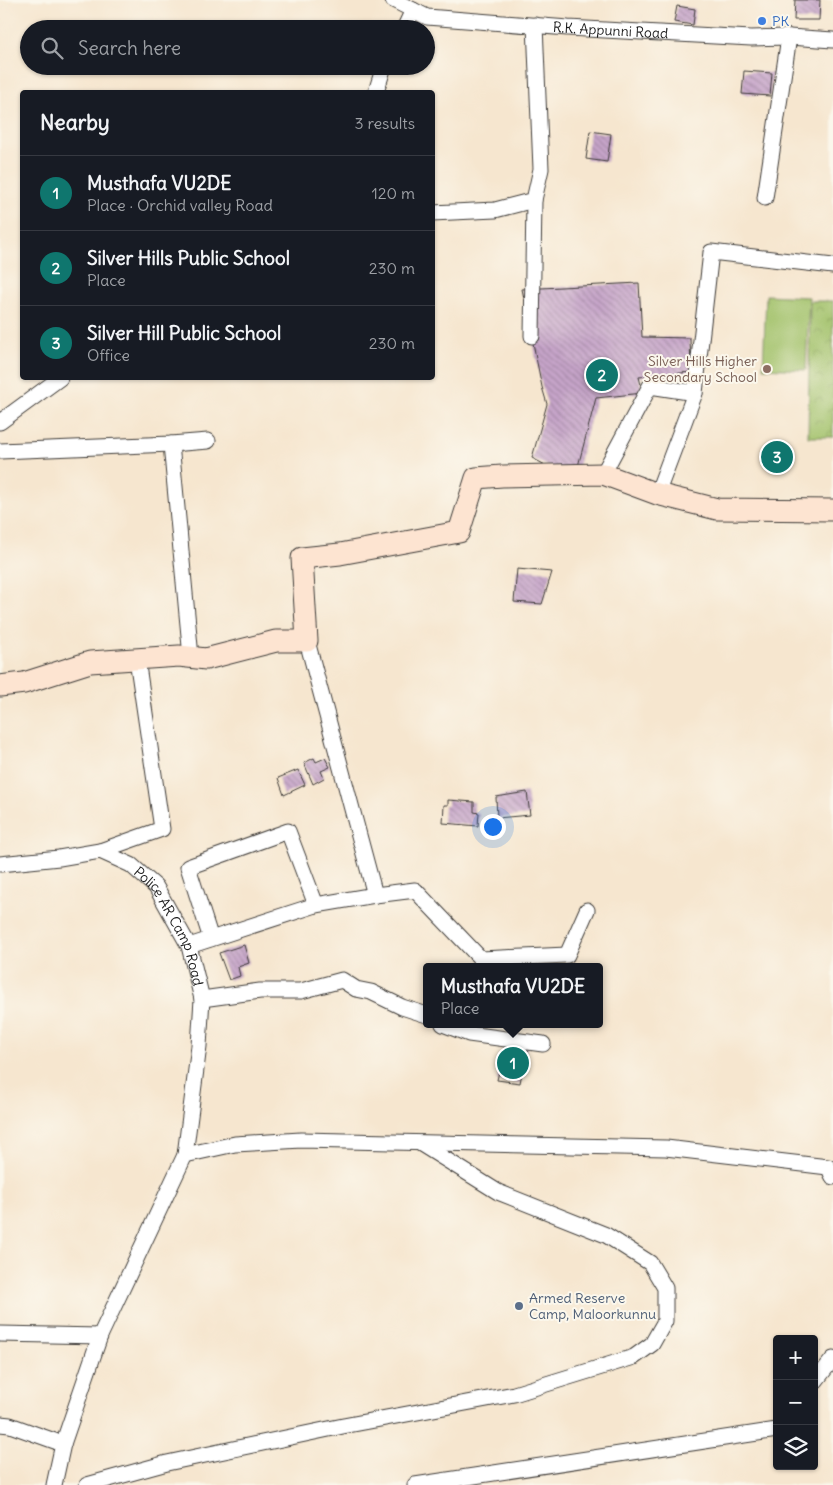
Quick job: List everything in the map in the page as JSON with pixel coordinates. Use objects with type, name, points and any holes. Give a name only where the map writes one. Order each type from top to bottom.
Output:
[{"type":"street","name":"R.K. Appunni Road","points":[[393,0],[426,17],[752,38],[789,37],[833,40]]},
{"type":"street","points":[[409,20],[414,10]]},
{"type":"street","points":[[532,336],[534,200],[541,169],[535,25]]},
{"type":"street","points":[[765,198],[789,37]]},
{"type":"street","points":[[377,90],[381,75]]},
{"type":"street","points":[[435,212],[495,210],[534,200]]},
{"type":"street","points":[[657,494],[695,393],[711,252],[833,266]]},
{"type":"street","points":[[0,422],[57,380]]},
{"type":"street","points":[[604,474],[650,386],[695,393]]},
{"type":"street","points":[[0,451],[208,441]]},
{"type":"street","points":[[171,444],[191,657]]},
{"type":"street","points":[[375,895],[307,641],[302,558],[340,554],[459,532],[476,478],[604,474],[657,494],[717,510],[833,510]]},
{"type":"street","points":[[0,686],[24,683],[90,662],[179,656],[206,659],[276,640],[307,641]]},
{"type":"street","points":[[0,864],[59,858],[100,851],[162,829],[137,659]]},
{"type":"street","points":[[211,938],[188,867],[288,831],[316,905]]},
{"type":"street","name":"Police AR Camp Road","points":[[54,1485],[63,1444],[100,1336],[185,1155],[190,1126],[202,999],[189,946],[156,887],[131,865],[100,851]]},
{"type":"street","points":[[189,946],[316,905],[415,890],[481,959],[566,955],[587,910]]},
{"type":"street","points":[[202,999],[260,991],[301,990],[342,980],[356,989],[371,992],[402,1007],[423,1014]]},
{"type":"street","points":[[454,1028],[469,1034],[543,1044]]},
{"type":"street","points":[[185,1155],[236,1144],[301,1140],[666,1148],[828,1167],[833,1177]]},
{"type":"street","points":[[87,1485],[187,1458],[342,1426],[514,1394],[634,1357],[652,1344],[665,1321],[665,1288],[650,1263],[606,1235],[498,1192],[421,1144]]},
{"type":"street","points":[[0,1334],[100,1336]]},
{"type":"street","points":[[816,1380],[833,1359]]},
{"type":"street","points":[[0,1424],[10,1425],[63,1444]]},
{"type":"street","points":[[415,1485],[773,1431]]},
{"type":"green space","points":[[766,295],[809,297],[806,370],[763,368]]},
{"type":"green space","points":[[810,301],[833,301],[833,437],[808,437]]},
{"type":"building","points":[[795,0],[820,0],[819,20],[794,20]]},
{"type":"building","points":[[677,6],[695,9],[693,25],[674,22]]},
{"type":"building","points":[[744,71],[772,73],[770,96],[742,94]]},
{"type":"building","points":[[590,131],[611,134],[607,162],[586,159]]},
{"type":"building","points":[[639,283],[642,337],[690,338],[691,372],[639,377],[643,393],[596,398],[577,470],[557,471],[532,458],[547,404],[522,289]]},
{"type":"building","points":[[517,569],[552,572],[542,604],[514,602]]},
{"type":"building","points":[[314,758],[316,762],[325,758],[330,767],[321,771],[324,778],[313,784],[304,763]]},
{"type":"building","points":[[298,770],[305,785],[284,795],[278,778]]},
{"type":"building","points":[[527,792],[530,815],[497,818],[496,797]]},
{"type":"building","points":[[448,800],[474,802],[474,812],[479,813],[478,826],[443,823],[444,805],[448,805]]},
{"type":"building","points":[[244,945],[249,963],[238,967],[240,976],[229,980],[219,953]]},
{"type":"building","points":[[506,1042],[527,1046],[520,1083],[497,1080]]},
{"type":"place","name":"PK","points":[[762,21]]},
{"type":"place","name":"Silver Hills Higher Secondary School","points":[[767,369]]},
{"type":"place","name":"Silver Hills Public School","points":[[602,375]]},
{"type":"place","name":"Silver Hill Public School","points":[[777,457]]},
{"type":"place","name":"Musthafa VU2DE","points":[[513,1063]]},
{"type":"place","name":"Armed Reserve Camp, Maloorkunnu","points":[[519,1306]]}]
